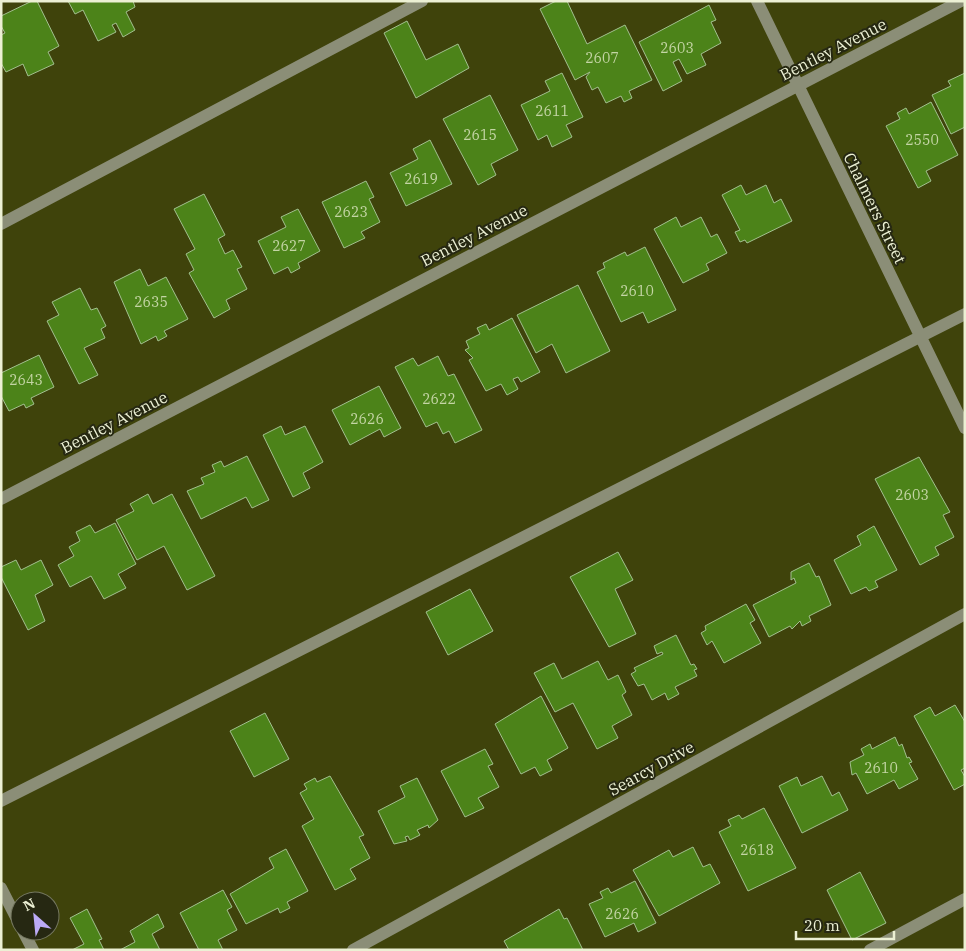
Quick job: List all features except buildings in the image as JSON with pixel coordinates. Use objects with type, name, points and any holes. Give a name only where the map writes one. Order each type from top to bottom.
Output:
[{"type":"street","points":[[1,224],[422,1]]},
{"type":"street","name":"Chalmers Street","points":[[757,1],[965,428]]},
{"type":"street","name":"Bentley Avenue","points":[[1,499],[961,1]]},
{"type":"street","points":[[1,802],[965,314]]},
{"type":"street","name":"Searcy Drive","points":[[353,950],[965,614]]},
{"type":"street","points":[[1,888],[10,906]]},
{"type":"street","points":[[870,950],[965,899]]}]
